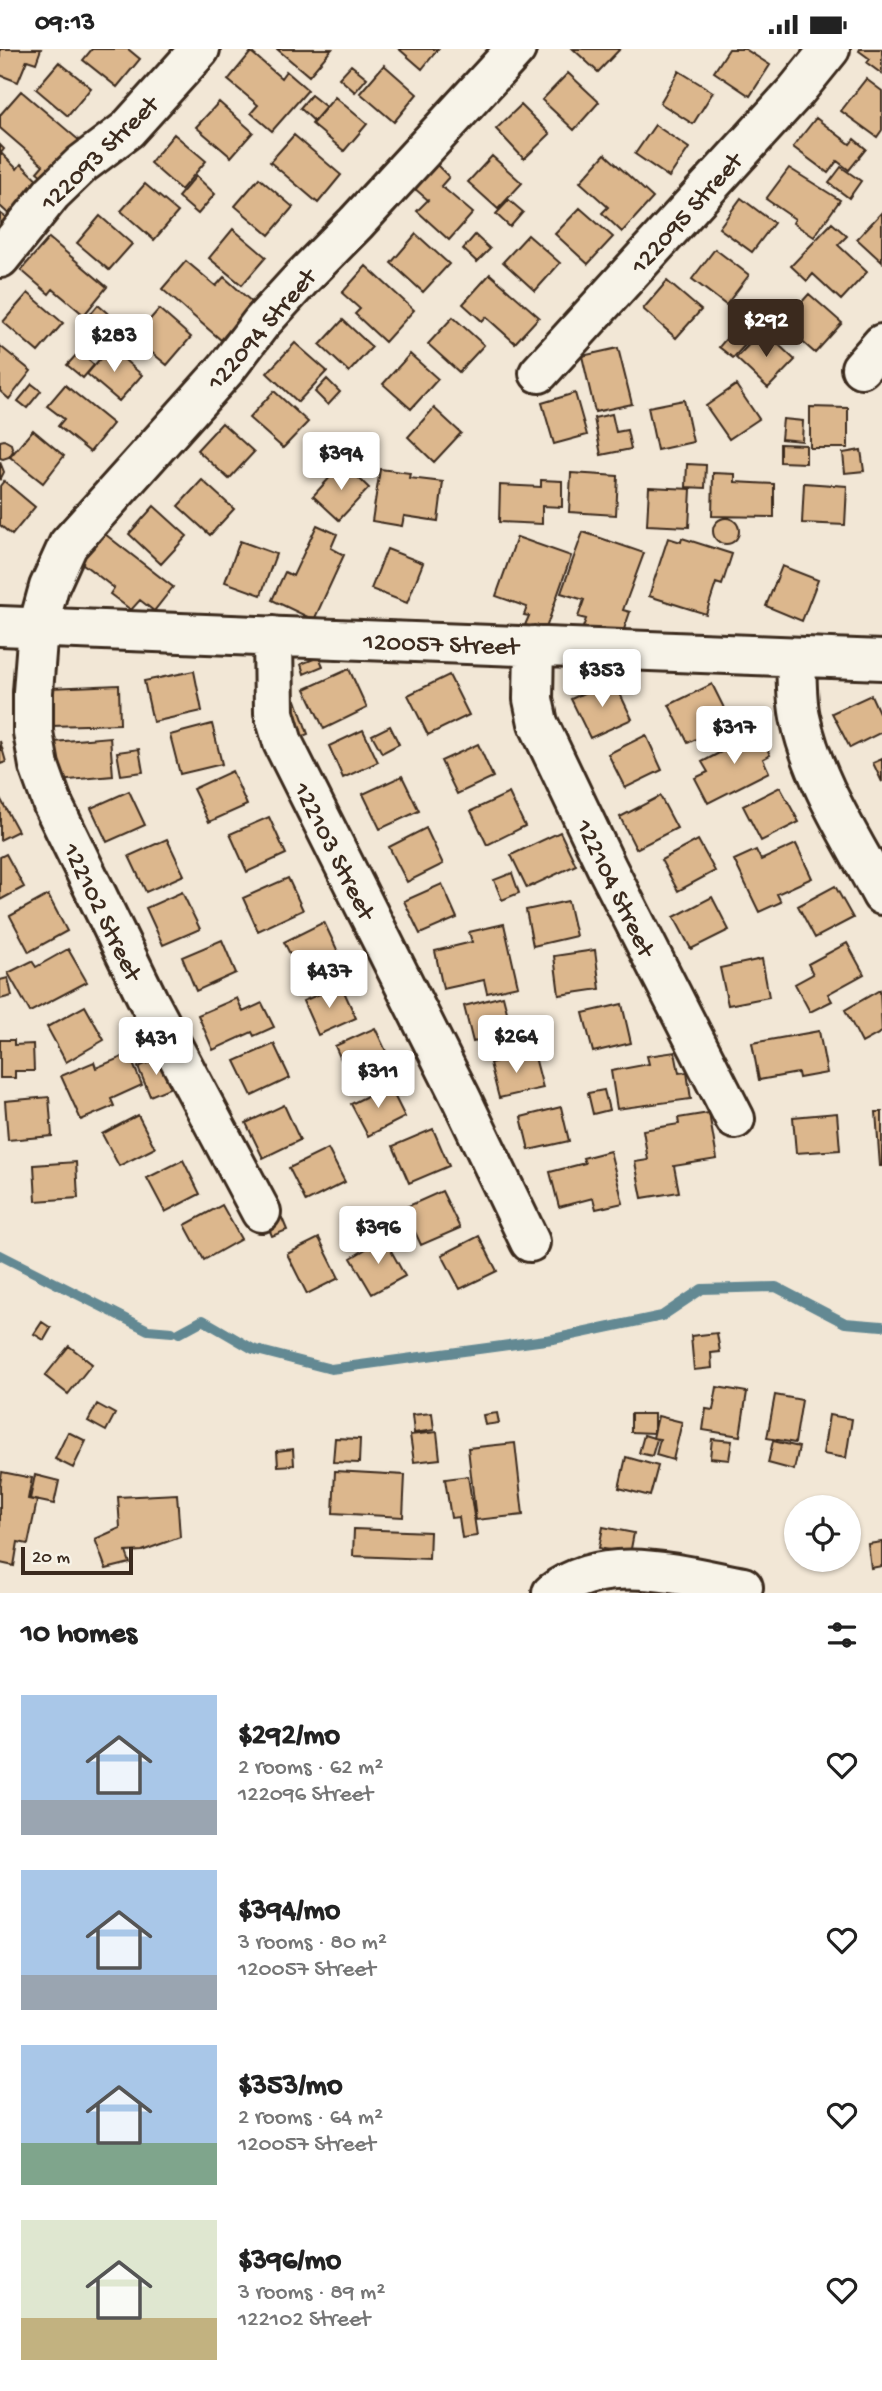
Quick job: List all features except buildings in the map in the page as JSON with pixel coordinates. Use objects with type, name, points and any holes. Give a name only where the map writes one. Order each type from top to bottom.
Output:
[{"type":"street","name":"122093 Street","points":[[0,258],[52,193],[82,164],[127,130],[200,49]]},
{"type":"street","name":"122094 Street","points":[[38,627],[49,587],[68,545],[226,369],[261,323],[516,49]]},
{"type":"street","name":"122095 Street","points":[[539,373],[796,91],[830,49]]},
{"type":"street","name":"120057 Street","points":[[0,626],[882,660]]},
{"type":"street","name":"122102 Street","points":[[38,627],[33,692],[33,732],[38,766],[53,805],[148,1000],[261,1212]]},
{"type":"street","name":"122103 Street","points":[[273,636],[274,713],[283,743],[472,1120],[530,1242]]},
{"type":"street","name":"122104 Street","points":[[534,646],[533,699],[538,723],[735,1119]]},
{"type":"street","points":[[796,657],[799,714],[805,737],[821,780],[882,895]]},
{"type":"street","points":[[552,1593],[592,1573],[626,1569],[743,1587]]},
{"type":"waterway","points":[[0,1255],[148,1330],[172,1332]]},
{"type":"waterway","points":[[179,1333],[203,1320],[253,1349],[331,1369],[553,1339],[662,1316],[702,1289],[776,1287],[845,1323],[882,1326]]}]
